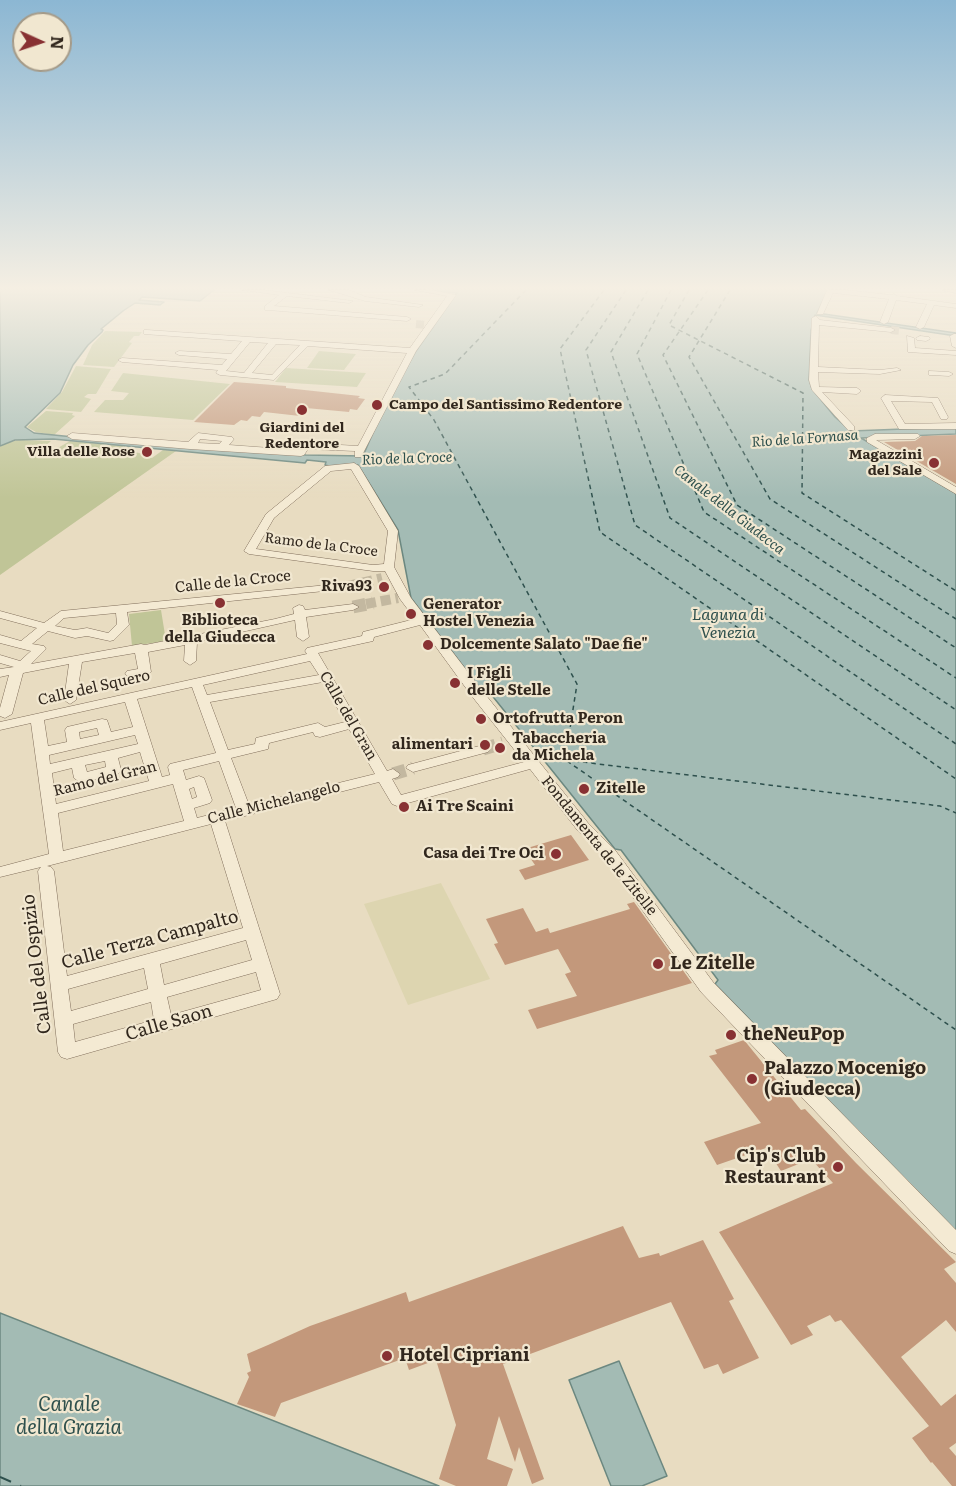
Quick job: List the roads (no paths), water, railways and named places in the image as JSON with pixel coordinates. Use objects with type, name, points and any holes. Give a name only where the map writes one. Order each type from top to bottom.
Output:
[{"type":"street","points":[[169,363],[173,359]]},
{"type":"street","points":[[231,359],[220,373],[274,378],[291,359]]},
{"type":"street","points":[[246,375],[256,359]]},
{"type":"street","points":[[357,458],[408,359]]},
{"type":"street","points":[[815,359],[813,380],[816,389],[851,428]]},
{"type":"street","points":[[122,360],[224,368]]},
{"type":"street","points":[[814,369],[880,372],[897,370]]},
{"type":"street","points":[[932,373],[949,374]]},
{"type":"street","points":[[816,389],[857,390]]},
{"type":"street","points":[[944,417],[934,400],[885,398],[902,427],[952,428]]},
{"type":"street","points":[[952,428],[872,439],[956,490]]},
{"type":"street","points":[[190,446],[200,434],[228,439],[221,448]]},
{"type":"street","points":[[72,436],[221,448],[303,449],[357,458]]},
{"type":"street","points":[[357,458],[393,531],[388,574]]},
{"type":"street","name":"Ramo de la Croce","points":[[357,458],[328,468],[270,516],[249,552],[373,568],[388,574]]},
{"type":"street","name":"Fondamenta de le Zitelle","points":[[388,574],[402,597],[423,621],[509,742],[533,764],[583,827],[610,854],[707,987],[956,1244]]},
{"type":"street","name":"Calle de la Croce","points":[[23,645],[61,615],[348,586]]},
{"type":"street","points":[[303,637],[297,608],[309,605]]},
{"type":"street","points":[[0,673],[141,648],[141,650],[300,615],[353,607]]},
{"type":"street","points":[[0,614],[75,634],[87,632],[110,637],[123,625],[121,609]]},
{"type":"street","name":"Calle del Squero","points":[[3,720],[37,718],[314,656],[311,651],[369,638],[367,635],[423,621]]},
{"type":"street","points":[[0,636],[40,649],[22,665],[0,659]]},
{"type":"street","points":[[190,661],[191,640]]},
{"type":"street","points":[[132,674],[145,672],[141,650]]},
{"type":"street","name":"Calle del Gran","points":[[314,656],[352,724],[388,775]]},
{"type":"street","points":[[69,700],[76,660]]},
{"type":"street","points":[[3,720],[17,670]]},
{"type":"street","points":[[202,700],[325,678]]},
{"type":"street","points":[[196,682],[244,811]]},
{"type":"street","points":[[130,697],[155,778]]},
{"type":"street","points":[[37,718],[57,858]]},
{"type":"street","name":"Ramo del Gran","points":[[50,810],[155,778],[178,777],[223,755],[263,746],[261,741],[318,727],[320,733],[352,724]]},
{"type":"street","points":[[42,752],[140,730]]},
{"type":"street","points":[[44,770],[78,762],[81,778],[103,773],[114,770],[110,755],[145,747]]},
{"type":"street","points":[[413,768],[483,749]]},
{"type":"street","points":[[388,775],[397,801],[533,764]]},
{"type":"street","name":"Calle Michelangelo","points":[[0,872],[388,775]]},
{"type":"street","points":[[178,777],[192,824]]},
{"type":"street","points":[[63,1020],[262,964],[217,818]]},
{"type":"street","name":"Calle del Ospizio","points":[[46,871],[67,1052]]},
{"type":"street","name":"Calle Terza Campalto","points":[[59,985],[252,932]]},
{"type":"street","points":[[151,960],[164,1024]]},
{"type":"street","name":"Calle Saon","points":[[67,1052],[271,994],[262,964]]},
{"type":"water","name":"Laguna di Venezia","points":[[0,359],[77,359],[60,393],[25,427],[34,433],[143,444],[306,455],[363,456],[382,412],[411,359],[810,359],[809,380],[812,389],[835,417],[851,431],[956,427],[956,434],[861,438],[956,493],[956,1232],[715,984],[718,980],[621,850],[615,849],[486,688],[479,687],[411,598],[398,530],[358,465],[329,466],[325,465],[326,462],[307,460],[305,463],[53,439],[15,440],[0,446]]},
{"type":"water","name":"Canale della Grazia","points":[[0,1313],[439,1486],[0,1486]]},
{"type":"water","points":[[619,1361],[667,1476],[642,1486],[611,1486],[569,1380]]},
{"type":"tunnel","points":[[348,586],[382,578]]},
{"type":"tunnel","points":[[366,604],[398,598]]},
{"type":"tunnel","points":[[353,607],[373,603]]},
{"type":"tunnel","points":[[483,749],[503,743]]},
{"type":"tunnel","points":[[393,774],[413,768]]},
{"type":"place","name":"Campo del Santissimo Redentore","points":[[377,405]]},
{"type":"place","name":"Giardini del Redentore","points":[[302,410]]},
{"type":"place","name":"Villa delle Rose","points":[[147,452]]},
{"type":"place","name":"Magazzini del Sale","points":[[934,463]]},
{"type":"place","name":"Riva93","points":[[384,587]]},
{"type":"place","name":"Biblioteca della Giudecca","points":[[220,603]]},
{"type":"place","name":"Generator Hostel Venezia","points":[[411,614]]},
{"type":"place","name":"Dolcemente Salato \"Dae fie\"","points":[[428,645]]},
{"type":"place","name":"I Figli delle Stelle","points":[[455,683]]},
{"type":"place","name":"Ortofrutta Peron","points":[[481,719]]},
{"type":"place","name":"alimentari","points":[[485,745]]},
{"type":"place","name":"Tabaccheria da Michela","points":[[500,748]]},
{"type":"place","name":"Zitelle","points":[[584,789]]},
{"type":"place","name":"Ai Tre Scaini","points":[[404,807]]},
{"type":"place","name":"Casa dei Tre Oci","points":[[556,854]]},
{"type":"place","name":"Le Zitelle","points":[[658,964]]},
{"type":"place","name":"theNeuPop","points":[[731,1035]]},
{"type":"place","name":"Palazzo Mocenigo (Giudecca)","points":[[752,1079]]},
{"type":"place","name":"Cip's Club Restaurant","points":[[838,1167]]},
{"type":"place","name":"Hotel Cipriani","points":[[387,1356]]},
{"type":"water label","name":"Rio de la Fornasa","points":[[805,439]]},
{"type":"water label","name":"Rio de la Croce","points":[[407,459]]},
{"type":"water label","name":"Canale della Giudecca","points":[[729,510]]}]
